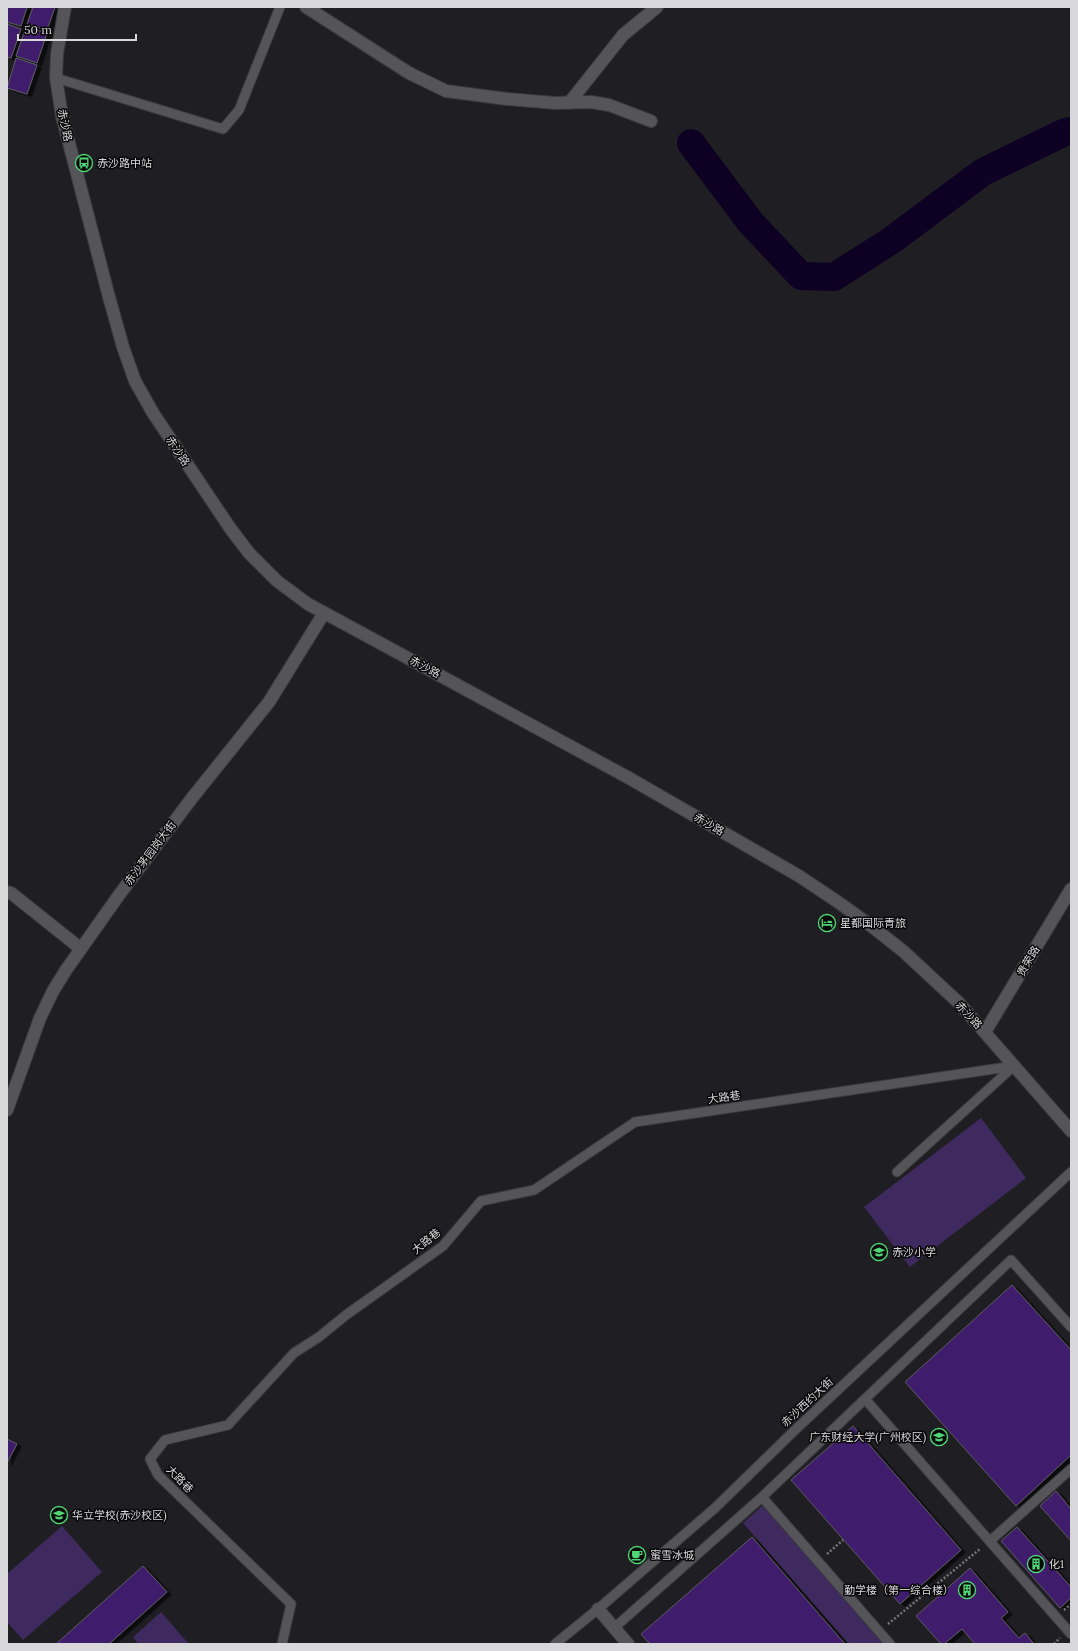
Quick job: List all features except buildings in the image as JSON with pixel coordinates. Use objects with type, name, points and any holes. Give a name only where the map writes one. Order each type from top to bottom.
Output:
[{"type":"street","name":"赤沙路","points":[[65,7],[57,54],[56,78],[62,116],[123,347],[135,381],[153,413],[230,528],[249,553],[277,581],[308,604],[622,774],[799,876],[870,925],[944,989],[985,1032],[1071,1131]]},
{"type":"street","points":[[306,7],[409,73],[446,91],[507,99],[570,103],[591,102],[609,106],[651,121]]},
{"type":"street","points":[[570,103],[623,34],[657,7]]},
{"type":"street","name":"赤沙茅园岗大街","points":[[7,1110],[40,1018],[53,991],[80,948],[192,798],[269,702],[324,613]]},
{"type":"street","name":"贵荣路","points":[[985,1032],[1071,889]]},
{"type":"street","points":[[7,892],[11,893],[80,948]]},
{"type":"street","points":[[598,1609],[628,1644]]},
{"type":"lane","points":[[56,78],[223,130],[239,110],[280,7]]},
{"type":"lane","points":[[897,1172],[1014,1066]]},
{"type":"lane","name":"大路巷","points":[[282,1644],[290,1604],[158,1475],[150,1460],[165,1440],[228,1425],[294,1353],[443,1246],[481,1201],[534,1190],[634,1122],[1014,1066]]},
{"type":"lane","name":"赤沙西约大街","points":[[555,1644],[715,1508],[801,1424],[1071,1172]]},
{"type":"lane","points":[[614,1628],[762,1497],[1011,1260],[1071,1327]]},
{"type":"lane","points":[[865,1399],[1071,1634]]},
{"type":"lane","points":[[990,1541],[1071,1469]]},
{"type":"lane","points":[[762,1497],[890,1644]]},
{"type":"path","points":[[819,1561],[843,1540]]},
{"type":"path","points":[[879,1632],[990,1541]]},
{"type":"shaded area","points":[[981,1118],[1026,1178],[910,1267],[864,1207]]},
{"type":"shaded area","points":[[763,1505],[886,1644],[849,1644],[743,1523]]},
{"type":"shaded area","points":[[62,1526],[102,1572],[23,1640],[7,1622],[7,1574]]},
{"type":"shaded area","points":[[161,1612],[189,1644],[138,1644],[133,1637]]},
{"type":"waterway","points":[[691,143],[751,223],[801,276],[834,277],[892,240],[983,172],[1065,132],[1071,131]]},
{"type":"place","name":"赤沙路中站","points":[[84,163]]},
{"type":"place","name":"星都国际青旅","points":[[827,923]]},
{"type":"place","name":"赤沙小学","points":[[879,1252]]},
{"type":"place","name":"广东财经大学(广州校区)","points":[[939,1437]]},
{"type":"place","name":"华立学校(赤沙校区)","points":[[59,1515]]},
{"type":"place","name":"蜜雪冰城","points":[[637,1555]]},
{"type":"place","name":"化1","points":[[1036,1564]]},
{"type":"place","name":"勤学楼（第一综合楼）","points":[[967,1590]]}]
